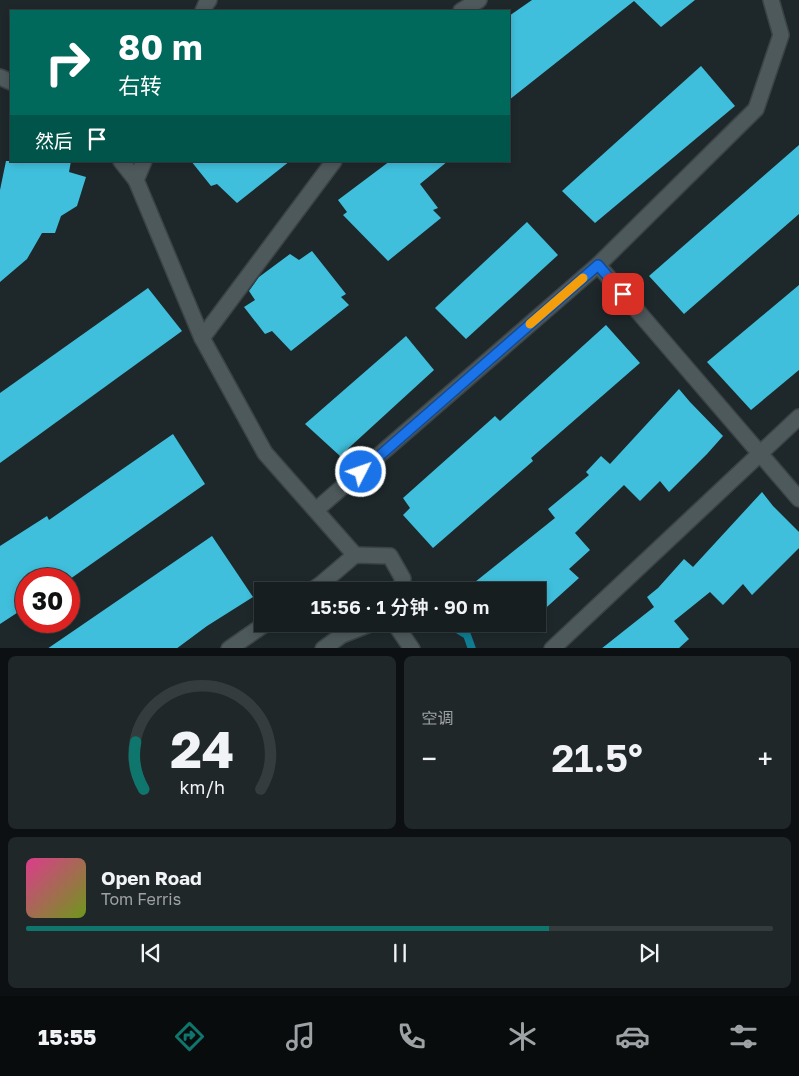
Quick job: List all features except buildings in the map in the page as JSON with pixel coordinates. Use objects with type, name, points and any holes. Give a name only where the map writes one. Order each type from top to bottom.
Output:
[{"type":"street","points":[[463,10],[479,0]]},
{"type":"street","points":[[316,510],[598,265],[756,109],[781,35],[771,0]]},
{"type":"street","points":[[122,162],[136,180],[202,338],[266,452],[355,554]]},
{"type":"street","points":[[136,180],[144,162]]},
{"type":"street","points":[[202,338],[333,162]]},
{"type":"street","points":[[598,265],[799,499]]},
{"type":"street","points":[[552,648],[799,417]]},
{"type":"street","points":[[323,582],[355,554],[390,556],[403,579],[402,582]]},
{"type":"street","points":[[230,648],[254,632]]},
{"type":"street","points":[[323,648],[350,632]]},
{"type":"street","points":[[401,632],[412,648]]},
{"type":"waterway","points":[[462,632],[467,635],[472,648]]},
{"type":"slow traffic","points":[[530,324],[583,278]]},
{"type":"route","points":[[361,472],[598,265],[623,294]]}]
